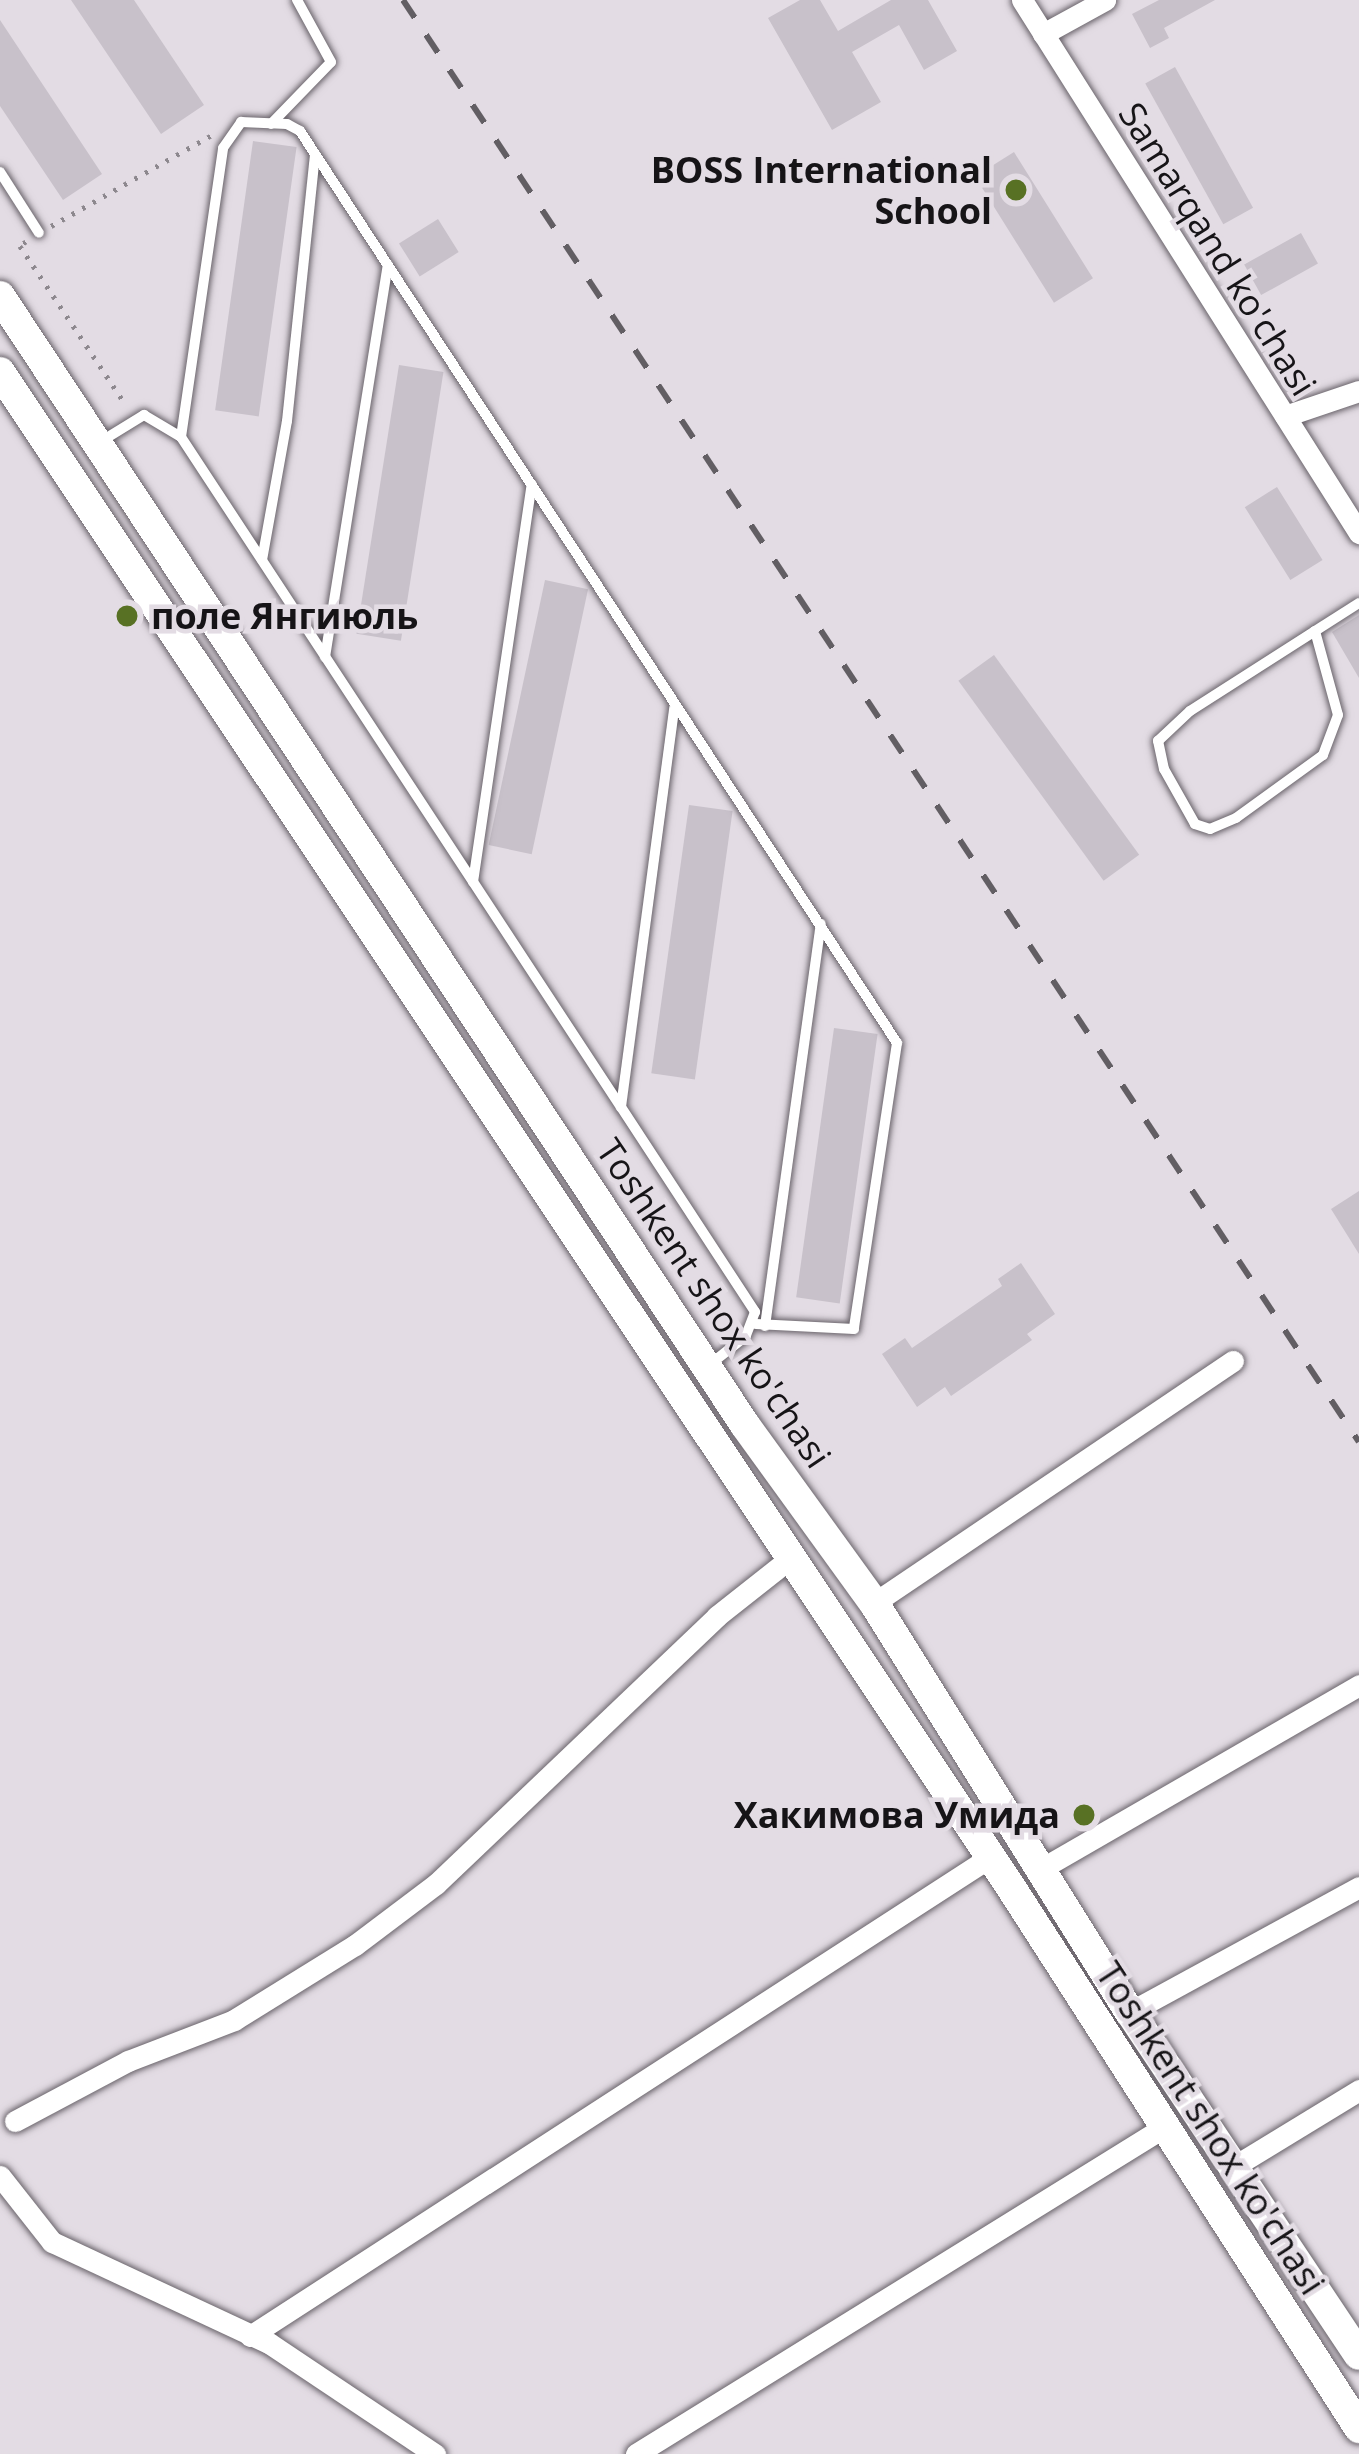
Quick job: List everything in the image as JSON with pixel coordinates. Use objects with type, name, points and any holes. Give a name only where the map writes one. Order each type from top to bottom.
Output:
[{"type":"main road","name":"Toshkent shox ko'chasi","points":[[0,296],[706,1367],[874,1603],[1130,2012],[1356,2344]]},
{"type":"main road","name":"Toshkent shox ko'chasi","points":[[0,372],[712,1447],[990,1857],[1161,2129],[1359,2428]]},
{"type":"main road","points":[[712,1447],[745,1425]]},
{"type":"street","name":"Samarqand ko'chasi","points":[[1022,0],[1359,533]]},
{"type":"street","points":[[1043,34],[1074,7],[1105,0]]},
{"type":"street","points":[[1285,416],[1359,391]]},
{"type":"street","points":[[874,1603],[1233,1361]]},
{"type":"street","points":[[14,2121],[128,2061],[234,2020],[355,1945],[436,1884],[717,1616],[788,1560]]},
{"type":"street","points":[[1039,1870],[1359,1685]]},
{"type":"street","points":[[250,2336],[990,1857]]},
{"type":"street","points":[[1130,2012],[1359,1887]]},
{"type":"street","points":[[1233,2167],[1359,2090]]},
{"type":"street","points":[[636,2454],[1161,2129]]},
{"type":"street","points":[[0,2176],[52,2242],[250,2336],[435,2454]]},
{"type":"lane","points":[[271,124],[331,62],[297,0]]},
{"type":"lane","points":[[181,437],[228,132],[241,122],[300,131],[674,709],[891,1030],[896,1058],[854,1329],[760,1325],[706,1367]]},
{"type":"lane","points":[[262,560],[287,421],[315,153]]},
{"type":"lane","points":[[0,172],[39,233]]},
{"type":"lane","points":[[325,657],[388,265]]},
{"type":"lane","points":[[97,444],[144,415],[181,437],[760,1325]]},
{"type":"lane","points":[[472,882],[532,484]]},
{"type":"lane","points":[[1315,631],[1338,715],[1323,754],[1236,818],[1210,829],[1196,824],[1164,769],[1158,741],[1315,631],[1359,603]]},
{"type":"lane","points":[[621,1107],[674,709]]},
{"type":"lane","points":[[760,1325],[821,924]]},
{"type":"path","points":[[136,419],[20,246],[206,132],[228,132]]},
{"type":"building","points":[[71,0],[134,0],[204,105],[161,134]]},
{"type":"building","points":[[800,0],[820,0],[838,31],[891,0],[928,0],[957,51],[924,70],[899,25],[852,52],[881,102],[832,130],[768,18]]},
{"type":"building","points":[[1159,0],[1215,0],[1164,28],[1169,38],[1150,48],[1132,14]]},
{"type":"building","points":[[0,20],[102,174],[63,200],[0,106]]},
{"type":"building","points":[[1175,67],[1253,208],[1223,224],[1145,83]]},
{"type":"building","points":[[253,141],[297,147],[259,416],[215,410]]},
{"type":"building","points":[[1014,152],[1093,278],[1054,303],[975,176]]},
{"type":"building","points":[[438,219],[459,252],[420,276],[399,243]]},
{"type":"building","points":[[1301,233],[1318,264],[1261,295],[1244,265]]},
{"type":"building","points":[[399,365],[443,372],[401,641],[356,634]]},
{"type":"building","points":[[1277,487],[1323,560],[1290,580],[1245,507]]},
{"type":"building","points":[[545,580],[588,589],[532,854],[489,845]]},
{"type":"building","points":[[1359,615],[1359,678],[1332,632]]},
{"type":"building","points":[[994,655],[1139,855],[1104,881],[958,681]]},
{"type":"building","points":[[689,805],[733,811],[695,1079],[651,1073]]},
{"type":"building","points":[[834,1028],[878,1034],[840,1303],[796,1297]]},
{"type":"building","points":[[1359,1191],[1359,1254],[1331,1209]]},
{"type":"building","points":[[1021,1263],[1055,1314],[1027,1334],[1032,1340],[951,1396],[945,1387],[917,1407],[882,1354],[905,1338],[912,1348],[1002,1286],[998,1279]]},
{"type":"railway","points":[[403,0],[1359,1442]]},
{"type":"place","name":"BOSS International School","points":[[1016,190]]},
{"type":"place","name":"поле Янгиюль","points":[[127,616]]},
{"type":"place","name":"Хакимова Умида","points":[[1084,1815]]}]
